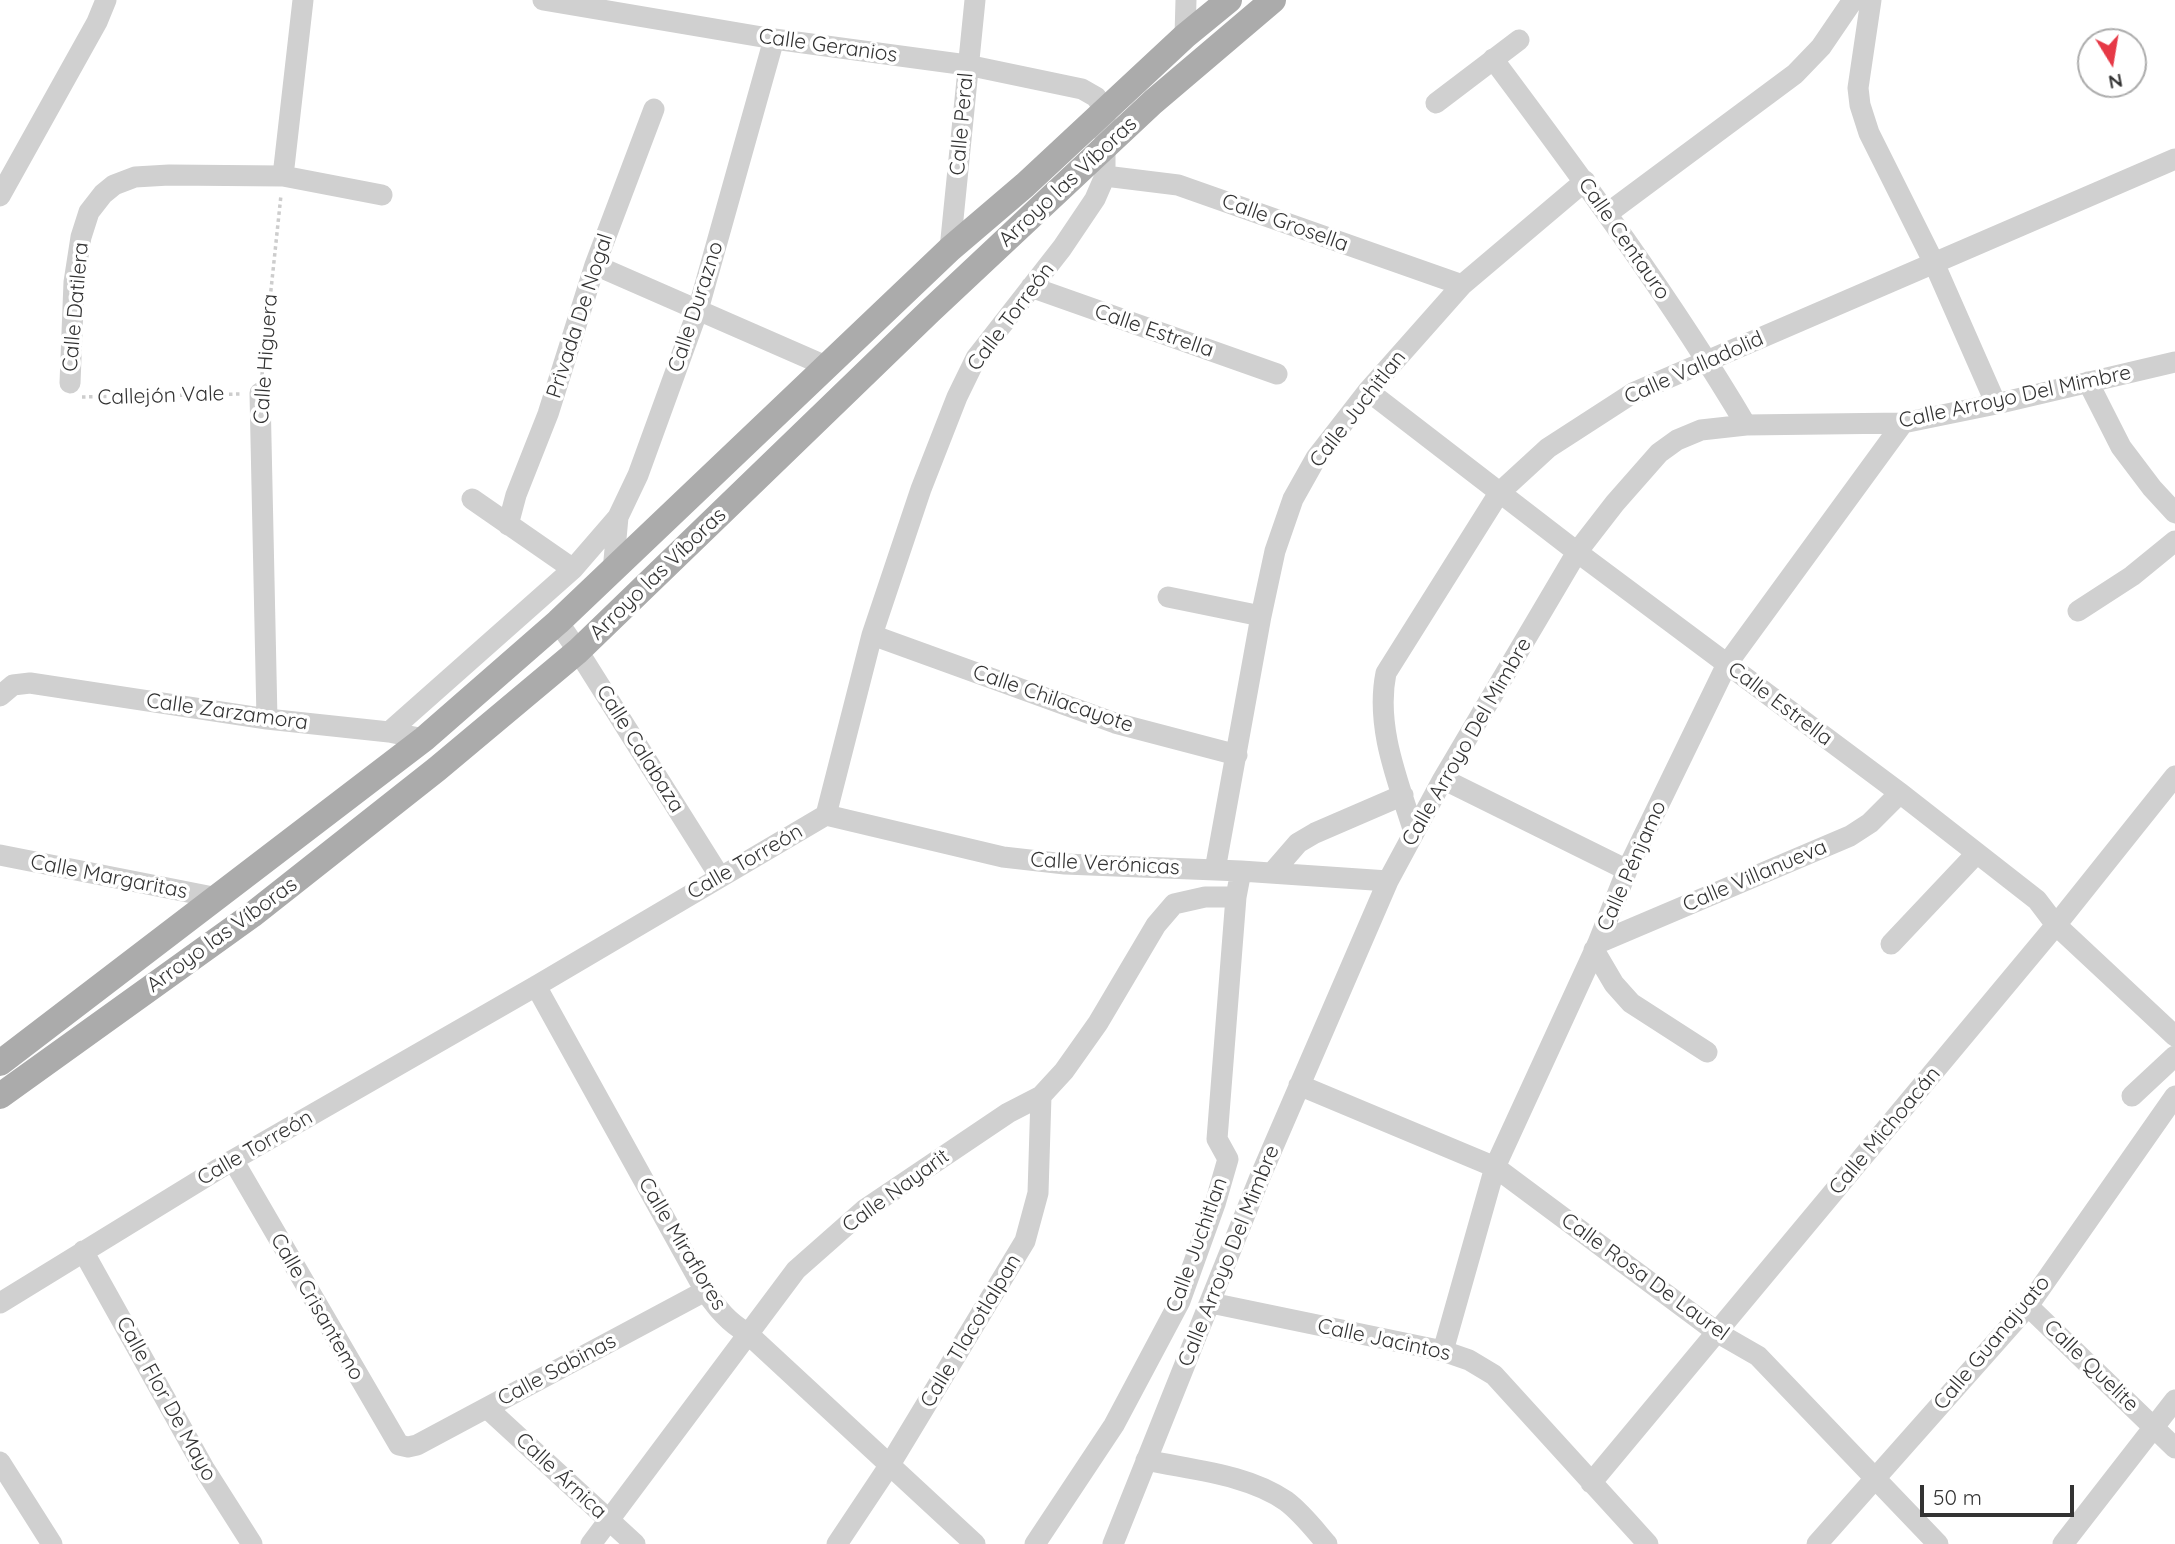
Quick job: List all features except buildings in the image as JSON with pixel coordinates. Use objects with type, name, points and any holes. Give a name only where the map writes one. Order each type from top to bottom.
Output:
[{"type":"main road","name":"Arroyo las Víboras","points":[[0,1063],[424,739],[613,571],[950,249],[1025,185],[1185,36],[1229,0]]},
{"type":"main road","name":"Arroyo las Víboras","points":[[0,1096],[252,915],[437,769],[578,651],[910,330],[1153,102],[1273,0]]},
{"type":"street","points":[[0,196],[97,22],[106,0]]},
{"type":"street","points":[[303,0],[283,176],[382,195]]},
{"type":"street","name":"Calle Geranios","points":[[543,0],[774,40],[967,65],[1082,89],[1096,97],[1105,110]]},
{"type":"street","name":"Calle Peral","points":[[950,249],[975,0]]},
{"type":"street","points":[[1185,36],[1186,0]]},
{"type":"street","points":[[1608,213],[1795,74],[1821,47],[1853,0]]},
{"type":"street","points":[[1871,0],[1858,88],[1860,105],[1869,133],[1934,263],[1996,404]]},
{"type":"street","name":"Calle Durazno","points":[[613,571],[618,517],[638,475],[698,310],[774,40]]},
{"type":"street","points":[[1436,103],[1519,40]]},
{"type":"street","name":"Calle Centauro","points":[[1493,59],[1608,213],[1708,360],[1746,425]]},
{"type":"street","name":"Privada De Nogal","points":[[508,524],[516,495],[548,414],[595,265],[654,109]]},
{"type":"street","name":"Calle Torreón","points":[[0,1303],[233,1160],[826,815],[872,635],[921,489],[957,397],[976,358],[1062,248],[1095,200],[1105,176],[1105,110]]},
{"type":"street","name":"Calle Valladolid","points":[[1414,832],[1384,728],[1382,693],[1386,673],[1499,493],[1548,447],[1633,393],[2175,159]]},
{"type":"street","name":"Calle Datilera","points":[[70,383],[74,282],[81,237],[89,212],[103,194],[135,177],[283,176]]},
{"type":"street","name":"Calle Grosella","points":[[1105,176],[1178,185],[1462,285]]},
{"type":"street","name":"Calle Juchitlan","points":[[1215,870],[1261,617],[1275,551],[1293,499],[1316,458],[1368,391],[1462,285],[1585,181]]},
{"type":"street","points":[[595,265],[825,366]]},
{"type":"street","name":"Calle Estrella","points":[[1031,287],[1277,374]]},
{"type":"street","name":"Calle Arroyo Del Mimbre","points":[[1113,1544],[1299,1085],[1388,881],[1443,779],[1577,552],[1659,453],[1677,440],[1701,430],[1746,425],[1903,423],[2175,362]]},
{"type":"street","points":[[2088,382],[2121,447],[2175,513]]},
{"type":"street","name":"Calle Estrella","points":[[1368,391],[1577,552],[1900,793],[2037,900],[2056,925],[2175,1036]]},
{"type":"street","name":"Calle Higuera","points":[[260,393],[267,719]]},
{"type":"street","name":"Calle Pénjamo","points":[[1443,1351],[1495,1167],[1596,947],[1627,870],[1727,664],[1903,423]]},
{"type":"street","points":[[472,499],[573,569]]},
{"type":"street","points":[[389,732],[573,569],[618,517]]},
{"type":"street","points":[[2078,611],[2132,576],[2175,541]]},
{"type":"street","points":[[1168,597],[1261,617]]},
{"type":"street","name":"Calle Calabaza","points":[[558,622],[720,877]]},
{"type":"street","name":"Calle Chilacayote","points":[[872,635],[1115,723],[1237,755]]},
{"type":"street","name":"Calle Zarzamora","points":[[0,696],[13,685],[30,683],[267,719],[389,732],[424,739]]},
{"type":"street","name":"Calle Michoacán","points":[[1591,1483],[2056,925],[2175,776]]},
{"type":"street","points":[[1443,779],[1627,870]]},
{"type":"street","name":"Calle Villanueva","points":[[1596,947],[1850,836],[1871,822],[1900,793]]},
{"type":"street","points":[[1272,873],[1298,843],[1315,832],[1403,795]]},
{"type":"street","name":"Calle Verónicas","points":[[826,815],[1003,857],[1065,864],[1241,871],[1388,881]]},
{"type":"street","points":[[1891,944],[1976,854]]},
{"type":"street","name":"Calle Margaritas","points":[[0,855],[218,898]]},
{"type":"street","name":"Calle Juchitlan","points":[[1035,1544],[1114,1425],[1180,1301],[1228,1159],[1217,1139],[1236,897],[1241,871]]},
{"type":"street","name":"Calle Nayarit","points":[[591,1544],[796,1270],[864,1210],[1008,1112],[1041,1096],[1064,1070],[1098,1023],[1156,925],[1174,904],[1205,897],[1236,897]]},
{"type":"street","points":[[1596,947],[1614,984],[1632,1003],[1707,1052]]},
{"type":"street","name":"Calle Miraflores","points":[[536,986],[705,1291],[729,1322],[747,1333],[975,1544]]},
{"type":"street","points":[[2132,1096],[2175,1056]]},
{"type":"street","name":"Calle Rosa De Laurel","points":[[1299,1085],[1495,1167],[1718,1333],[1758,1356],[1938,1544]]},
{"type":"street","name":"Calle Tlacotlalpan","points":[[837,1544],[889,1466],[1025,1241],[1038,1193],[1041,1096]]},
{"type":"street","name":"Calle Guanajuato","points":[[1817,1544],[2028,1306],[2175,1096]]},
{"type":"street","points":[[1228,1159],[1261,1177]]},
{"type":"street","name":"Calle Crisantemo","points":[[233,1160],[393,1438],[399,1445],[408,1447]]},
{"type":"street","name":"Calle Flor De Mayo","points":[[83,1251],[205,1470],[253,1544]]},
{"type":"street","points":[[1198,1253],[1225,1265]]},
{"type":"street","name":"Calle Sabinas","points":[[408,1447],[487,1408],[705,1291]]},
{"type":"street","name":"Calle Jacintos","points":[[1211,1303],[1443,1351],[1469,1360],[1494,1376],[1648,1544]]},
{"type":"street","name":"Calle Quelite","points":[[2028,1306],[2175,1448]]},
{"type":"street","points":[[2063,1544],[2175,1401]]},
{"type":"street","name":"Calle Árnica","points":[[487,1408],[635,1544]]},
{"type":"street","points":[[1146,1460],[1244,1481],[1265,1489],[1296,1510],[1327,1544]]},
{"type":"street","points":[[0,1462],[52,1544]]},
{"type":"path","name":"Calle Higuera","points":[[260,393],[283,176]]},
{"type":"path","name":"Callejón Vale","points":[[70,383],[80,397],[92,399],[260,393]]}]
